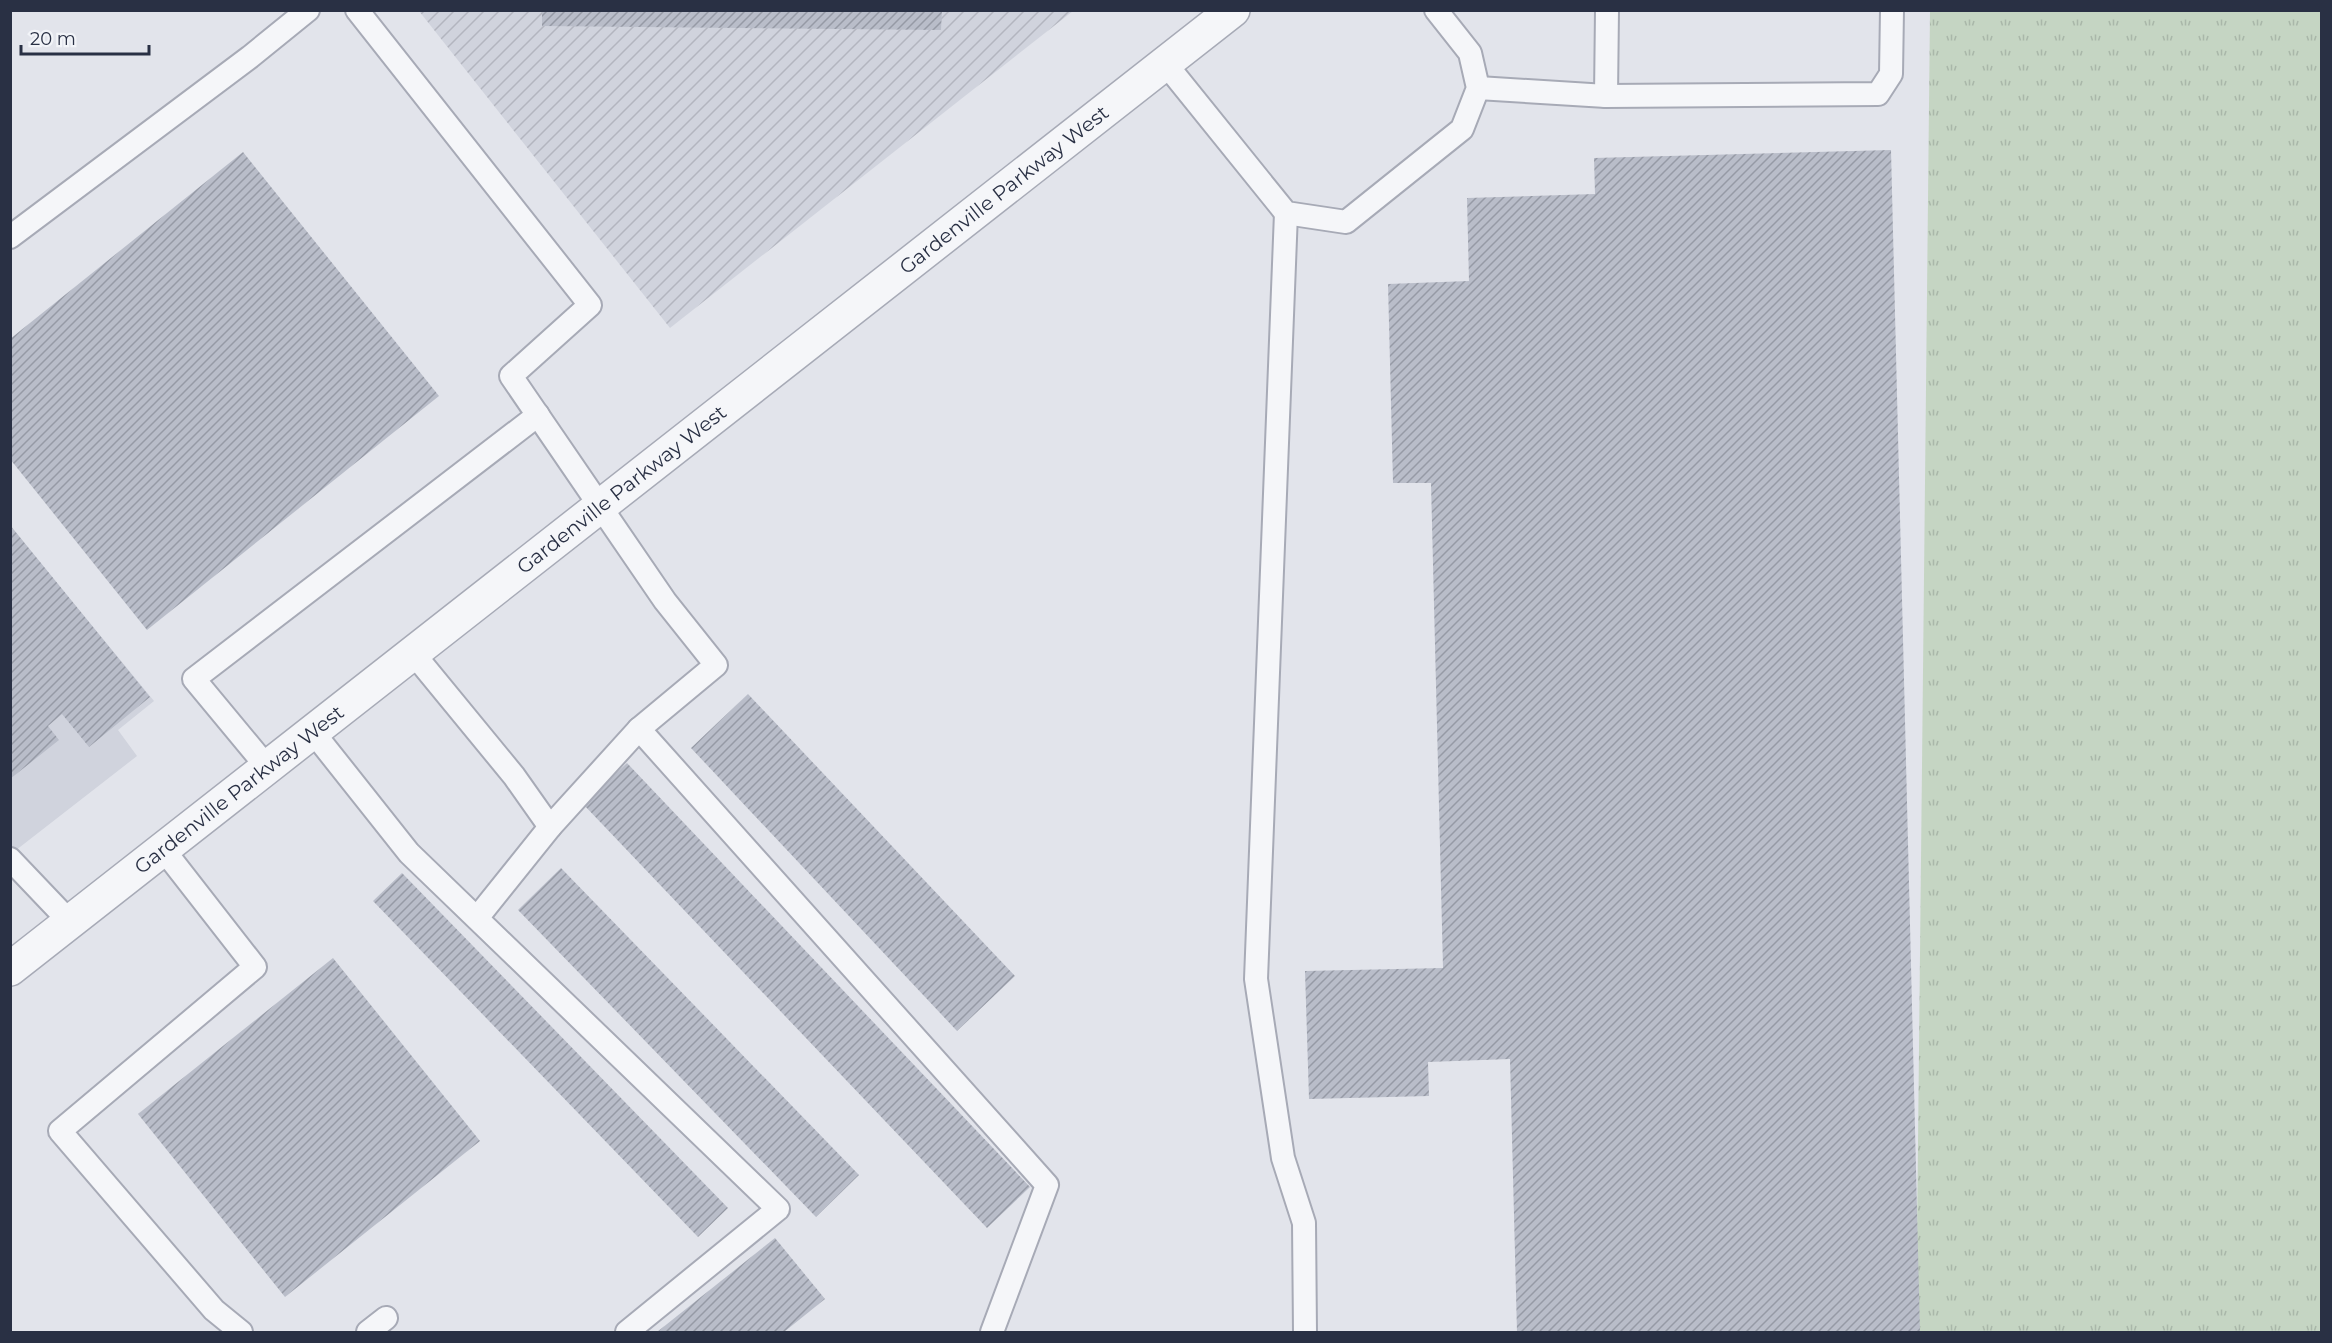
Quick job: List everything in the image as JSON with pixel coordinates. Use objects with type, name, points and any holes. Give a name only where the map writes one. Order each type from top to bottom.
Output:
[{"type":"street","name":"Gardenville Parkway West","points":[[10,969],[1233,10]]},
{"type":"lane","points":[[10,237],[250,57],[308,10]]},
{"type":"lane","points":[[357,10],[590,305],[511,376],[665,601],[716,665],[639,729],[550,826],[477,918]]},
{"type":"lane","points":[[1286,213],[1346,222],[1462,129],[1478,88],[1470,53],[1436,10]]},
{"type":"lane","points":[[1606,96],[1607,10]]},
{"type":"lane","points":[[1478,88],[1606,96],[1878,93],[1891,74],[1892,10]]},
{"type":"lane","points":[[1165,63],[1286,213],[1256,979],[1283,1158],[1304,1223],[1305,1332]]},
{"type":"lane","points":[[267,768],[194,679],[538,415]]},
{"type":"lane","points":[[413,653],[514,776],[550,826]]},
{"type":"lane","points":[[639,729],[1047,1185],[992,1332]]},
{"type":"lane","points":[[313,732],[409,853],[778,1209],[627,1332]]},
{"type":"lane","points":[[163,849],[255,967],[60,1131],[214,1310],[241,1332]]},
{"type":"lane","points":[[10,859],[70,922]]},
{"type":"lane","points":[[368,1332],[386,1318]]},
{"type":"shaded area","points":[[419,11],[1073,11],[670,328]]},
{"type":"shaded area","points":[[10,526],[154,701],[118,730],[137,756],[11,854]]},
{"type":"green space","points":[[1930,11],[2321,11],[2321,1332],[1916,1332]]},
{"type":"building","points":[[542,10],[942,10],[941,30],[542,26]]},
{"type":"building","points":[[1891,150],[1920,1332],[1517,1332],[1510,1059],[1428,1062],[1429,1096],[1309,1099],[1305,971],[1443,968],[1431,483],[1393,483],[1388,284],[1469,281],[1467,198],[1595,194],[1594,158]]},
{"type":"building","points":[[243,152],[439,396],[147,630],[10,459],[10,339]]},
{"type":"building","points":[[10,525],[150,697],[89,747],[62,714],[48,726],[59,740],[10,779]]},
{"type":"building","points":[[748,694],[1015,976],[957,1031],[691,748]]},
{"type":"building","points":[[627,763],[1030,1187],[987,1228],[583,804]]},
{"type":"building","points":[[561,868],[859,1175],[816,1217],[518,910]]},
{"type":"building","points":[[402,873],[728,1208],[698,1237],[373,901]]},
{"type":"building","points":[[333,958],[480,1141],[285,1297],[138,1114]]},
{"type":"building","points":[[775,1238],[825,1299],[784,1332],[657,1332]]}]
